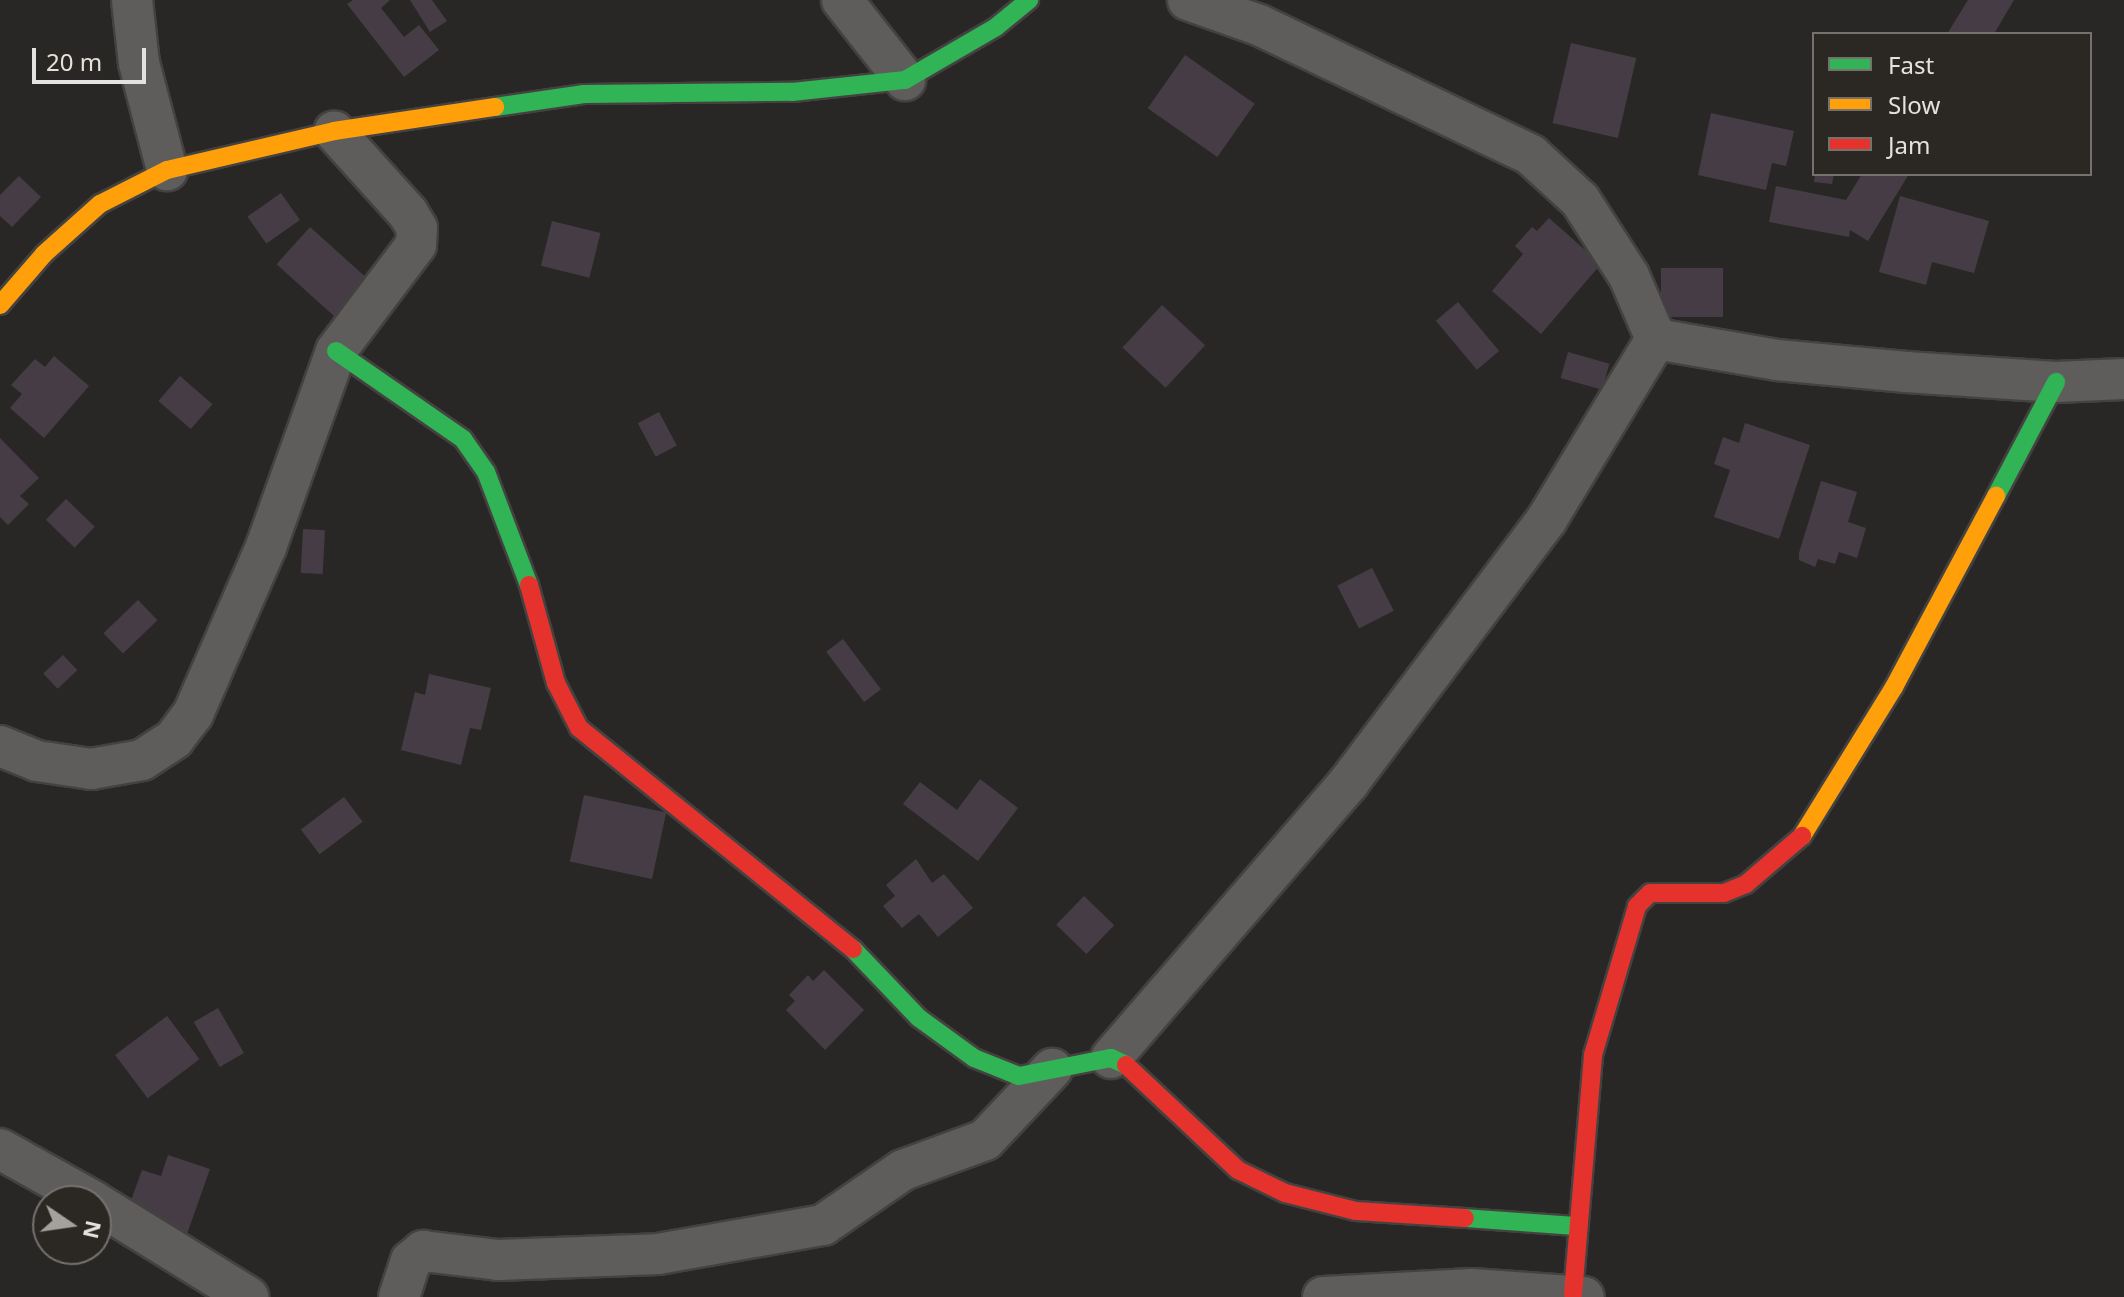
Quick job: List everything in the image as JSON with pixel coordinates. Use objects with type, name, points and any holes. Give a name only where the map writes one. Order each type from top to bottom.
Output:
[{"type":"street","points":[[132,0],[139,63],[167,170]]},
{"type":"street","points":[[842,0],[905,80]]},
{"type":"street","points":[[0,305],[44,254],[100,204],[167,170],[334,131],[584,94],[792,92],[905,80],[996,27],[1029,0]]},
{"type":"street","points":[[1188,0],[1259,25],[1531,155],[1580,200],[1629,276],[1656,339]]},
{"type":"street","points":[[0,746],[37,761],[91,769],[142,760],[174,739],[193,714],[229,638],[336,351],[410,257],[417,228],[334,131]]},
{"type":"street","points":[[1656,339],[1777,360],[2056,382],[2124,379]]},
{"type":"street","points":[[1111,1058],[1349,782],[1547,519],[1656,339]]},
{"type":"street","points":[[336,351],[463,439],[486,472],[529,586],[556,683],[579,728],[847,943],[919,1018],[974,1058],[1019,1076],[1111,1058],[1129,1066],[1238,1170],[1285,1193],[1356,1211],[1577,1226]]},
{"type":"street","points":[[1323,1297],[1472,1289],[1578,1296],[1577,1226],[1593,1055],[1637,906],[1650,893],[1724,893],[1746,884],[1794,847],[1821,813],[1886,700],[2056,382]]},
{"type":"street","points":[[399,1297],[411,1261],[423,1251],[498,1260],[658,1254],[823,1225],[903,1170],[985,1140],[1052,1069]]},
{"type":"street","points":[[0,1149],[65,1185]]},
{"type":"street","points":[[112,1213],[248,1297]]},
{"type":"building","points":[[353,0],[390,0],[381,8],[404,37],[419,25],[439,50],[404,77],[347,4]]},
{"type":"building","points":[[410,0],[432,0],[447,21],[430,32]]},
{"type":"building","points":[[1968,0],[2014,0],[1995,32],[1948,32]]},
{"type":"building","points":[[1571,43],[1636,58],[1618,138],[1553,123]]},
{"type":"building","points":[[1185,55],[1255,104],[1217,157],[1148,108]]},
{"type":"building","points":[[1711,113],[1794,131],[1786,166],[1772,163],[1766,190],[1698,175]]},
{"type":"building","points":[[19,176],[41,197],[12,227],[0,216],[0,195]]},
{"type":"building","points":[[1815,176],[1834,176],[1832,184],[1814,182]]},
{"type":"building","points":[[1861,176],[1908,176],[1868,241],[1850,230],[1849,237],[1769,222],[1776,186],[1846,200]]},
{"type":"building","points":[[281,193],[300,220],[266,244],[247,217]]},
{"type":"building","points":[[1900,196],[1989,221],[1974,273],[1932,262],[1926,285],[1879,272]]},
{"type":"building","points":[[1549,218],[1601,264],[1541,334],[1492,291],[1523,254],[1515,246],[1532,227],[1537,231]]},
{"type":"building","points":[[552,221],[601,233],[589,278],[541,266]]},
{"type":"building","points":[[310,227],[369,281],[336,318],[277,264]]},
{"type":"building","points":[[1661,268],[1723,268],[1723,317],[1661,317]]},
{"type":"building","points":[[1458,302],[1499,351],[1477,370],[1436,321]]},
{"type":"building","points":[[1162,305],[1205,345],[1166,388],[1122,347]]},
{"type":"building","points":[[1568,352],[1609,364],[1602,390],[1561,378]]},
{"type":"building","points":[[54,356],[89,386],[44,438],[10,408],[22,394],[11,385],[35,359],[45,367]]},
{"type":"building","points":[[180,376],[212,404],[191,429],[158,401]]},
{"type":"building","points":[[659,412],[677,446],[656,457],[638,423]]},
{"type":"building","points":[[1745,423],[1810,445],[1779,539],[1714,517],[1730,470],[1714,464],[1723,437],[1739,443]]},
{"type":"building","points":[[0,438],[39,478],[20,496],[29,504],[8,525],[0,517]]},
{"type":"building","points":[[1821,481],[1857,492],[1848,522],[1866,528],[1857,558],[1839,552],[1835,564],[1818,559],[1815,567],[1799,560],[1799,553]]},
{"type":"building","points":[[66,499],[95,527],[75,548],[46,520]]},
{"type":"building","points":[[303,529],[325,530],[323,574],[301,573]]},
{"type":"building","points":[[1372,568],[1394,611],[1359,628],[1337,586]]},
{"type":"building","points":[[138,600],[157,620],[123,653],[103,633]]},
{"type":"building","points":[[843,639],[881,689],[864,702],[826,652]]},
{"type":"building","points":[[63,655],[77,670],[58,689],[43,673]]},
{"type":"building","points":[[429,674],[491,688],[481,730],[470,728],[461,765],[401,750],[415,692],[425,695]]},
{"type":"building","points":[[980,779],[1018,808],[978,861],[903,804],[920,782],[957,810]]},
{"type":"building","points":[[584,795],[666,812],[652,879],[570,862]]},
{"type":"building","points":[[344,797],[363,822],[320,854],[301,829]]},
{"type":"building","points":[[916,859],[932,883],[944,874],[973,908],[938,937],[919,914],[902,928],[883,906],[895,896],[886,885]]},
{"type":"building","points":[[1084,896],[1114,925],[1086,954],[1056,925]]},
{"type":"building","points":[[824,970],[864,1010],[825,1050],[786,1010],[795,1001],[789,995],[808,975],[813,981]]},
{"type":"building","points":[[218,1008],[244,1053],[220,1067],[194,1022]]},
{"type":"building","points":[[167,1016],[199,1059],[148,1098],[115,1055]]},
{"type":"building","points":[[168,1155],[210,1169],[187,1234],[146,1220],[129,1206],[142,1170],[161,1176]]},
{"type":"traffic: fast","points":[[495,107],[584,94],[792,92],[905,80],[996,27],[1029,0]]},
{"type":"traffic: fast","points":[[336,351],[463,439],[486,472],[529,585]]},
{"type":"traffic: fast","points":[[1996,496],[2056,382]]},
{"type":"traffic: fast","points":[[853,949],[919,1018],[974,1058],[1019,1076],[1111,1058],[1126,1065]]},
{"type":"traffic: fast","points":[[1465,1218],[1577,1226]]},
{"type":"traffic: slow","points":[[0,305],[44,254],[100,204],[167,170],[334,131],[495,107]]},
{"type":"traffic: slow","points":[[1802,836],[1894,687],[1996,496]]},
{"type":"traffic: jam","points":[[529,585],[556,683],[579,728],[853,949]]},
{"type":"traffic: jam","points":[[1573,1294],[1593,1055],[1637,906],[1650,893],[1724,893],[1746,884],[1802,836]]},
{"type":"traffic: jam","points":[[1126,1065],[1238,1170],[1285,1193],[1356,1211],[1465,1218]]}]
